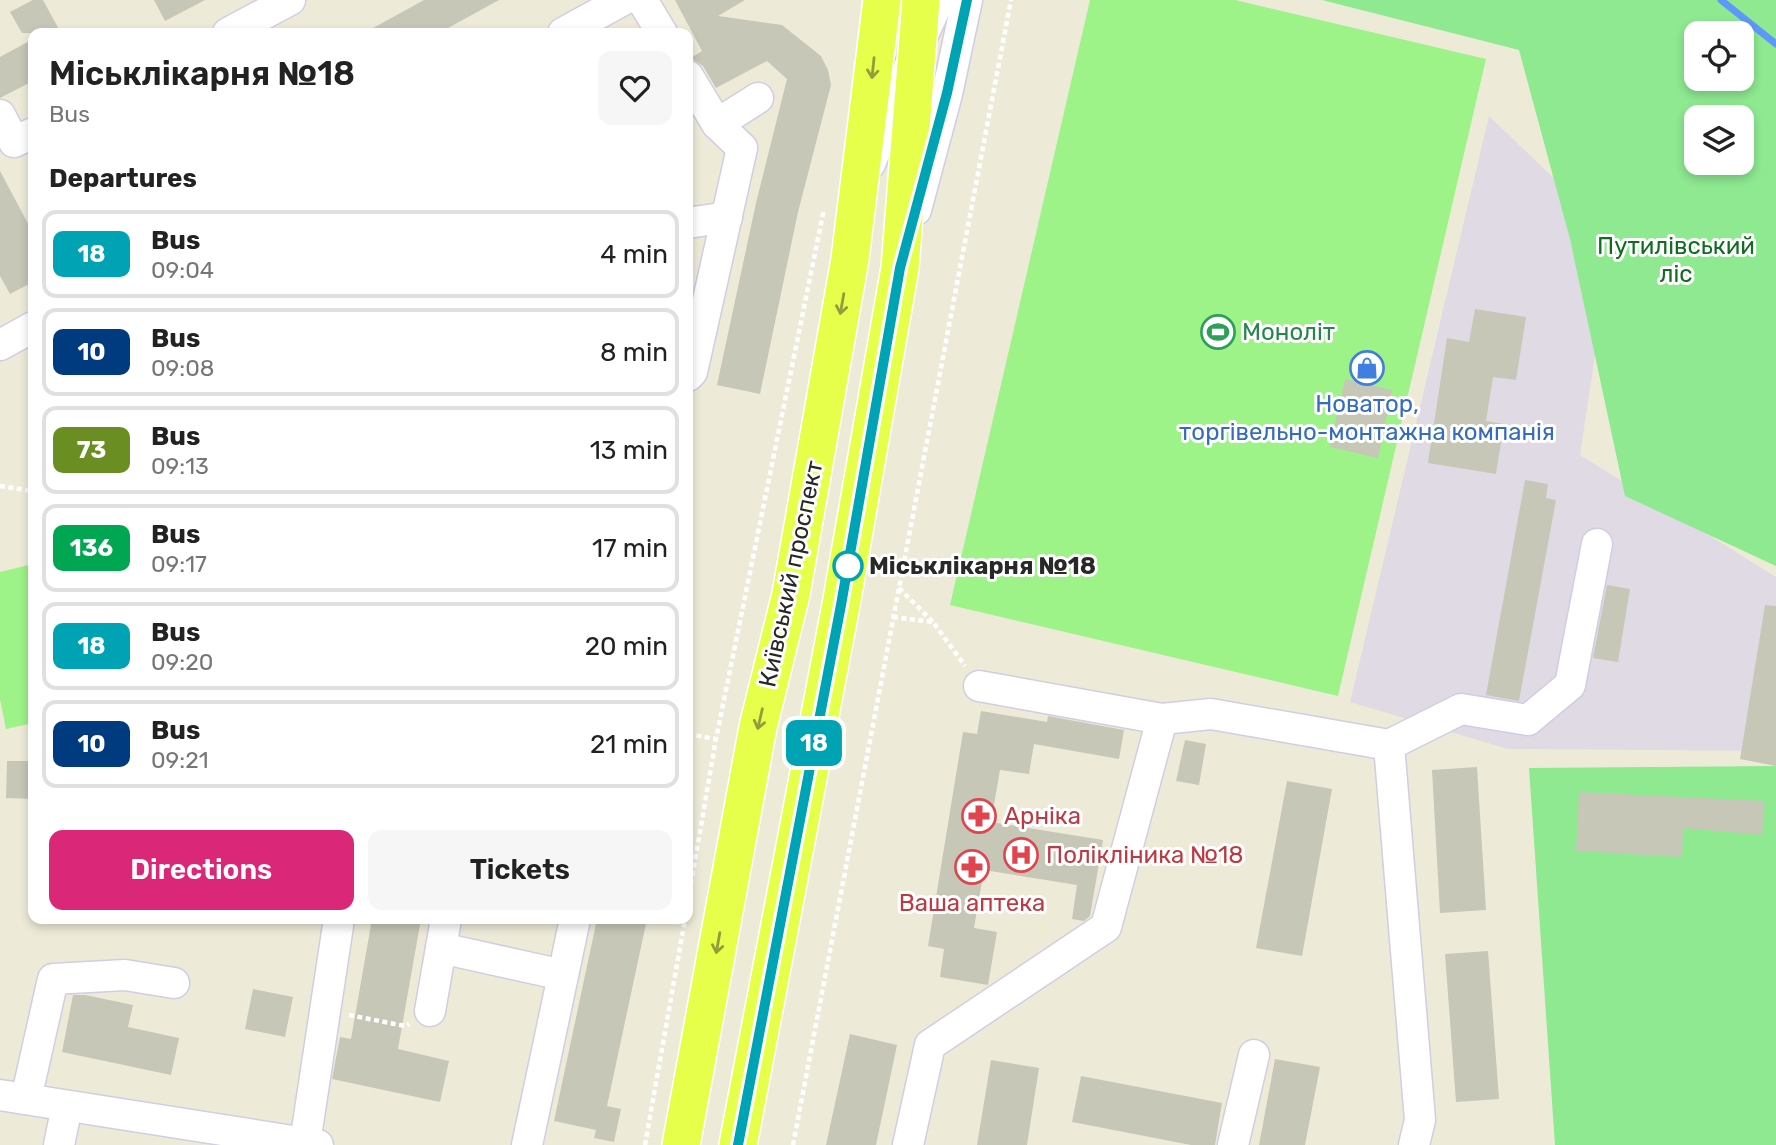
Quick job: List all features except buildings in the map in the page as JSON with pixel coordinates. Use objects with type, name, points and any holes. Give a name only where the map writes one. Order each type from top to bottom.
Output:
[{"type":"main road","name":"Київський проспект","points":[[681,1145],[758,727],[791,594],[850,259],[882,0]]},
{"type":"main road","name":"Київський проспект","points":[[738,1145],[841,605],[900,268],[921,0]]},
{"type":"main road","points":[[850,259],[900,268]]},
{"type":"street","points":[[572,28],[623,0]]},
{"type":"street","points":[[642,0],[659,28]]},
{"type":"street","points":[[860,188],[939,0]]},
{"type":"street","points":[[900,268],[947,93],[967,0]]},
{"type":"street","points":[[239,28],[276,11]]},
{"type":"street","points":[[693,84],[717,124],[742,148],[693,368]]},
{"type":"street","points":[[717,124],[758,97]]},
{"type":"street","points":[[0,115],[14,142],[28,135]]},
{"type":"street","points":[[693,222],[727,217]]},
{"type":"street","points":[[0,345],[28,330]]},
{"type":"street","points":[[979,686],[1162,719],[1211,714],[1389,745],[1461,709],[1528,720],[1570,685],[1597,544]]},
{"type":"street","points":[[908,1145],[930,1045],[1106,927],[1162,719]]},
{"type":"street","points":[[1389,745],[1420,1120],[1414,1145]]},
{"type":"street","points":[[174,983],[125,975],[53,979],[13,1097],[243,1138],[311,1144],[325,1010],[338,924]]},
{"type":"street","points":[[430,1011],[445,924]]},
{"type":"street","points":[[527,1145],[574,924]]},
{"type":"street","points":[[441,948],[563,975]]},
{"type":"street","points":[[1233,1145],[1254,1055]]},
{"type":"street","points":[[59,1145],[67,1105]]},
{"type":"path","points":[[793,1145],[1011,0]]},
{"type":"path","points":[[693,872],[716,739],[825,200]]},
{"type":"path","points":[[0,486],[28,490]]},
{"type":"path","points":[[899,588],[933,622],[979,686]]},
{"type":"path","points":[[893,617],[933,622]]},
{"type":"path","points":[[693,735],[716,739]]},
{"type":"path","points":[[645,1145],[684,924]]},
{"type":"path","points":[[325,1010],[405,1026],[430,1011]]},
{"type":"shaded area","points":[[1489,116],[1613,235],[1580,455],[1776,577],[1776,751],[1508,749],[1350,702]]},
{"type":"green space","name":"Моноліт","points":[[1090,0],[1235,0],[1486,59],[1338,696],[950,605]]},
{"type":"green space","name":"Путилівський ліс","points":[[1322,0],[1776,0],[1776,566],[1625,496],[1570,239],[1519,50]]},
{"type":"green space","points":[[28,565],[28,724],[6,729],[0,699],[0,572]]},
{"type":"green space","points":[[1776,766],[1776,1145],[1555,1145],[1529,768]]},
{"type":"waterway","points":[[1721,0],[1776,44]]},
{"type":"bus line","name":"18","points":[[738,1145],[841,605],[900,268],[947,93],[967,0]]},
{"type":"place","name":"Моноліт","points":[[1218,332]]},
{"type":"place","name":"Новатор, торгівельно-монтажна компанія","points":[[1367,368]]},
{"type":"place","name":"Міськлікарня №18","points":[[848,566]]},
{"type":"place","name":"Арніка","points":[[979,816]]},
{"type":"place","name":"Полікліника №18","points":[[1021,855]]},
{"type":"place","name":"Ваша аптека","points":[[972,867]]}]
